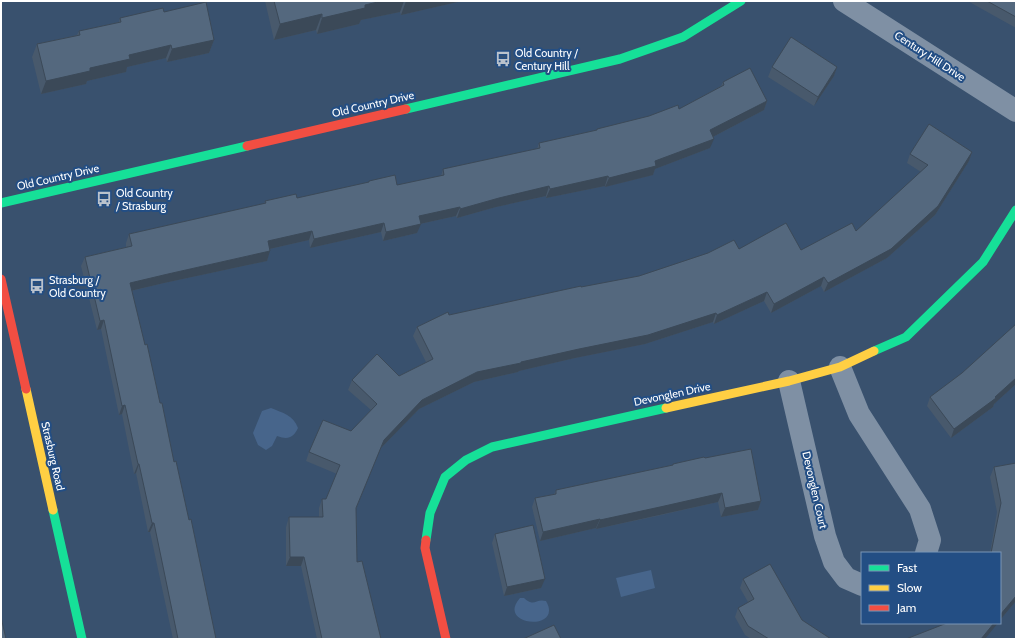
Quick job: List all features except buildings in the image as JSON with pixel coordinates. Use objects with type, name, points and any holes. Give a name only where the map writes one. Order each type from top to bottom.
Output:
[{"type":"street","name":"Old Country Drive","points":[[1,203],[620,59],[683,37],[740,1]]},
{"type":"street","name":"Century Hill Drive","points":[[844,1],[1016,111]]},
{"type":"street","name":"Devonglen Drive","points":[[446,639],[424,548],[430,513],[444,477],[466,460],[492,446],[789,381],[840,367],[906,337],[983,262],[1016,210]]},
{"type":"street","name":"Strasburg Road","points":[[1,278],[82,639]]},
{"type":"street","points":[[840,367],[859,414],[920,509],[930,540],[926,552]]},
{"type":"street","name":"Devonglen Court","points":[[789,381],[825,536],[834,562],[846,578],[861,585]]},
{"type":"water","points":[[271,408],[290,417],[298,428],[290,437],[284,438],[277,436],[272,446],[266,450],[258,445],[253,433],[262,411]]},
{"type":"water","points":[[651,570],[655,588],[621,597],[616,578]]},
{"type":"water","points":[[520,598],[524,598],[533,603],[542,600],[546,601],[549,611],[546,618],[539,621],[530,622],[516,615],[515,607]]},
{"type":"traffic: fast","points":[[406,109],[620,59],[683,37],[741,1]]},
{"type":"traffic: fast","points":[[1,203],[247,146]]},
{"type":"traffic: fast","points":[[874,351],[906,337],[983,262],[1016,210]]},
{"type":"traffic: fast","points":[[426,540],[430,513],[445,477],[466,460],[492,447],[666,408]]},
{"type":"traffic: fast","points":[[53,510],[82,639]]},
{"type":"traffic: slow","points":[[666,408],[789,381],[840,367],[874,351]]},
{"type":"traffic: slow","points":[[26,389],[53,510]]},
{"type":"traffic: jam","points":[[247,146],[406,109]]},
{"type":"traffic: jam","points":[[1,279],[26,389]]},
{"type":"traffic: jam","points":[[426,540],[425,548],[446,639]]},
{"type":"place","name":"Old Country / Century Hill","points":[[503,59]]},
{"type":"place","name":"Old Country / Strasburg","points":[[104,199]]},
{"type":"place","name":"Strasburg / Old Country","points":[[37,286]]}]
